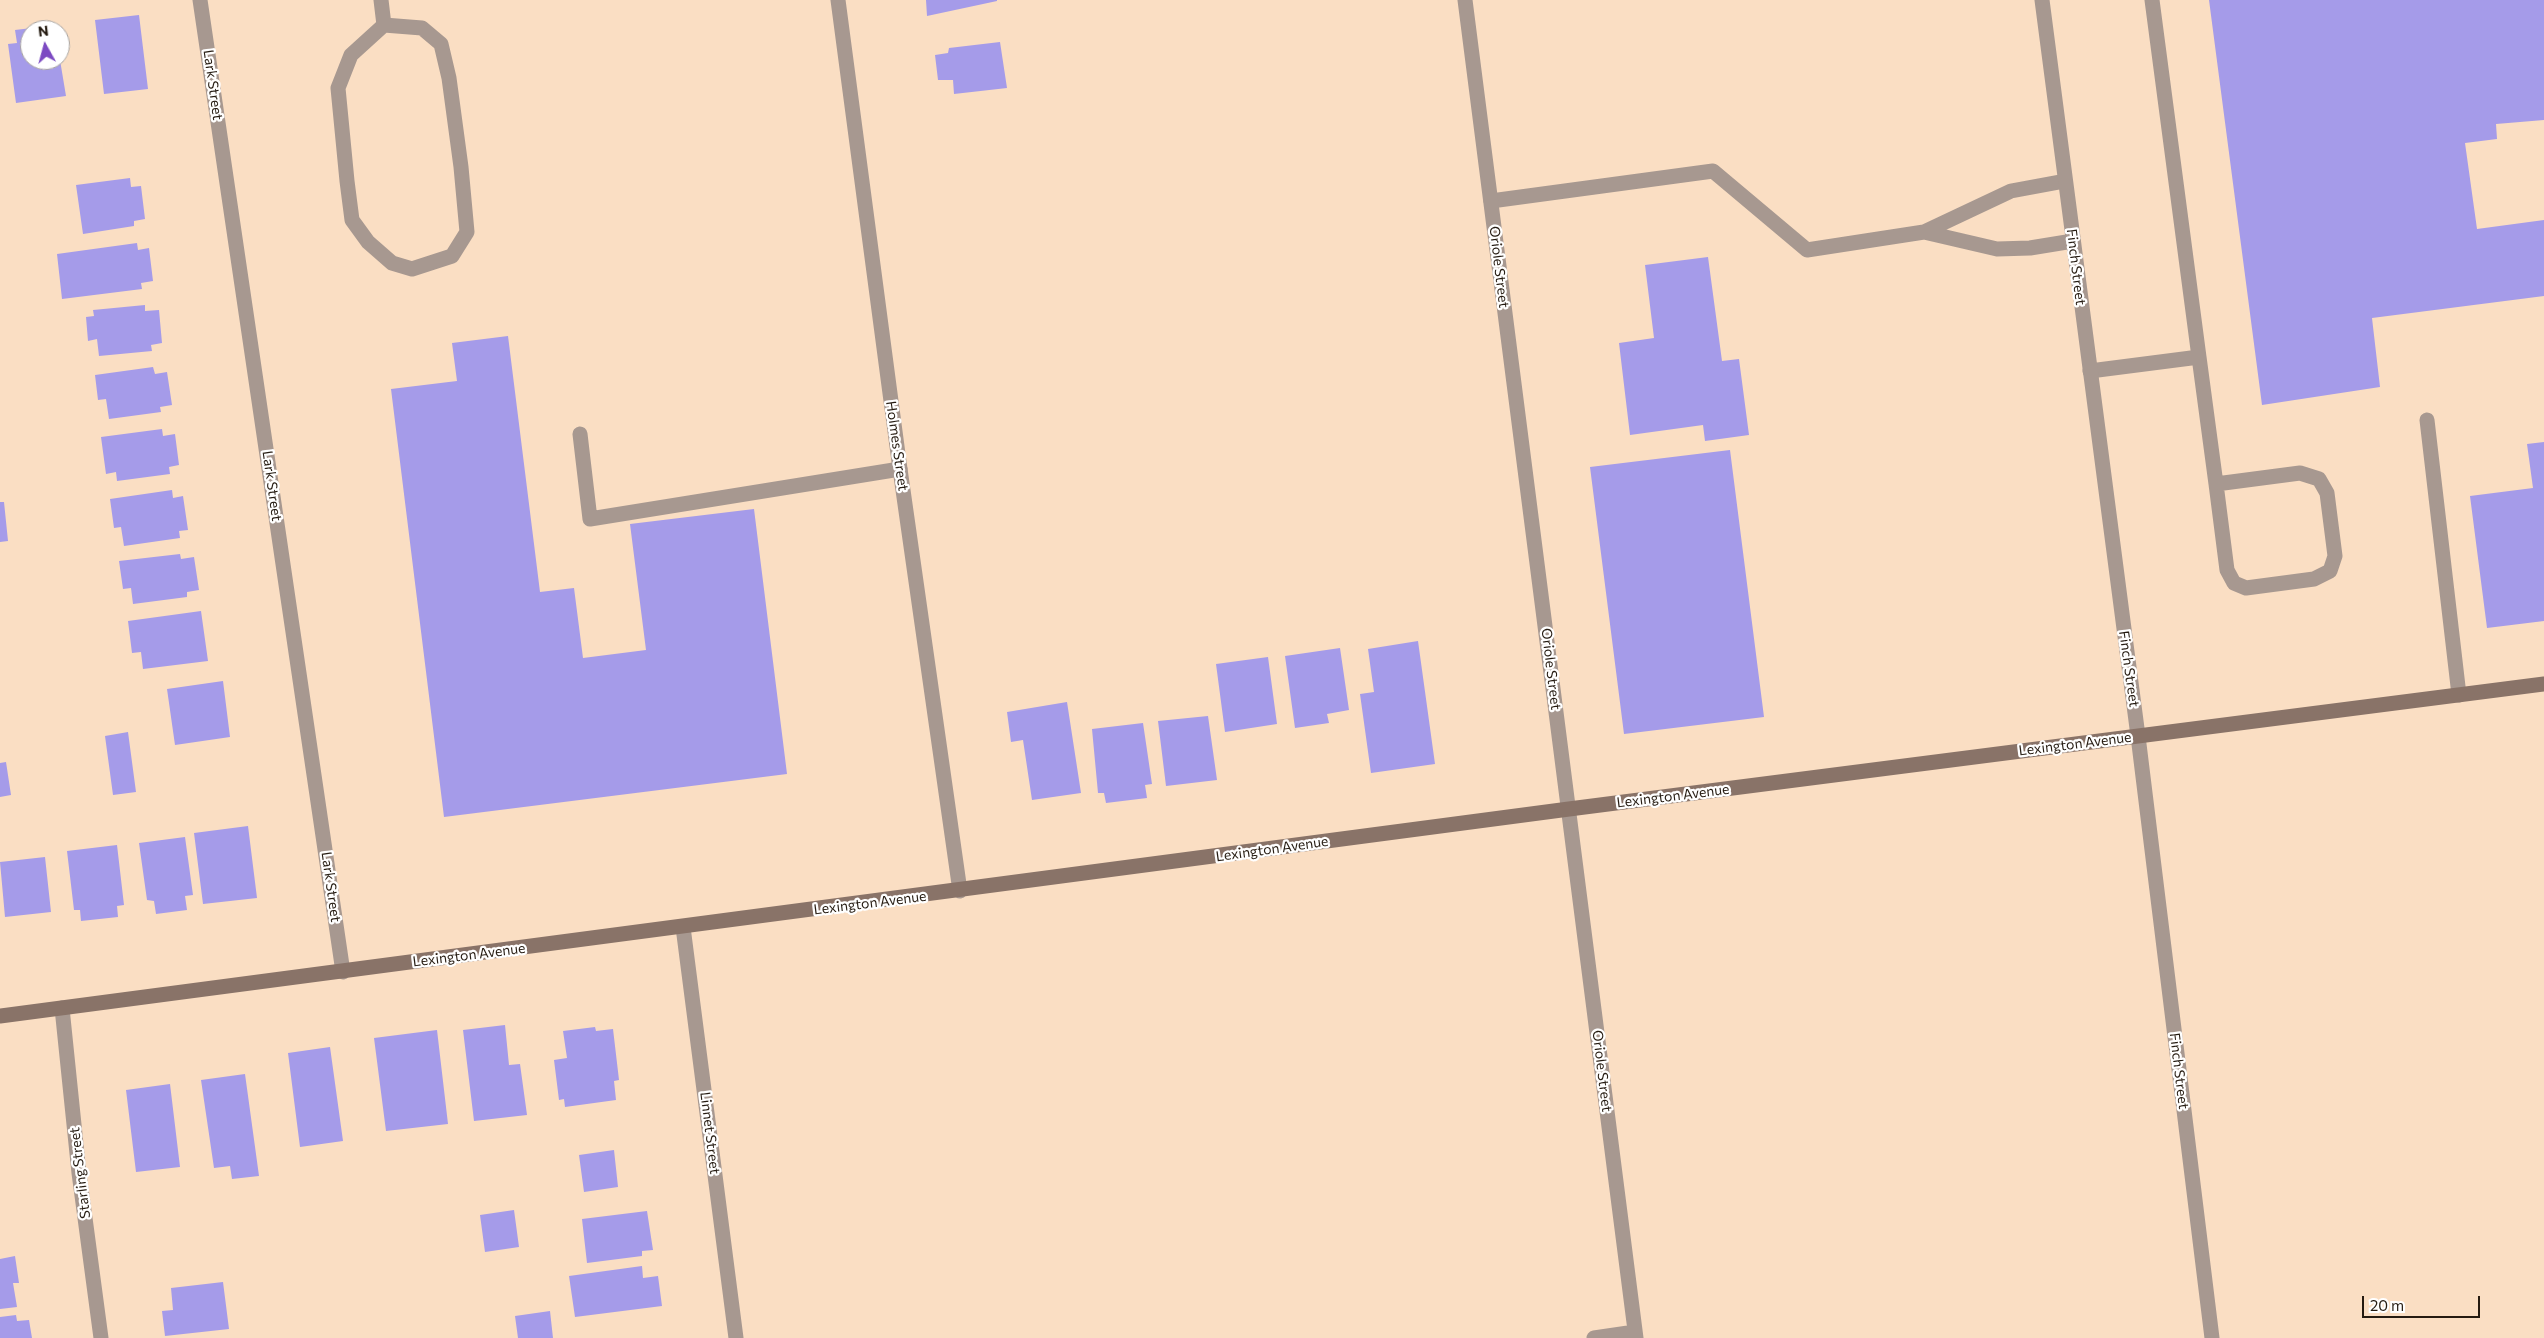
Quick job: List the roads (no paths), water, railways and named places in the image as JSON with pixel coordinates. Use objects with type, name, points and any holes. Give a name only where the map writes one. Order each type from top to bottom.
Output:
[{"type":"main road","name":"Lexington Avenue","points":[[0,1016],[960,891],[1569,809],[2544,684]]},
{"type":"street","name":"Lark Street","points":[[200,0],[343,972]]},
{"type":"street","points":[[381,0],[384,24]]},
{"type":"street","name":"Holmes Street","points":[[838,0],[900,469],[960,891]]},
{"type":"street","name":"Oriole Street","points":[[1465,0],[1636,1335]]},
{"type":"street","name":"Finch Street","points":[[2042,0],[2138,736],[2212,1338]]},
{"type":"street","points":[[2152,0],[2227,570],[2234,583],[2246,588],[2314,579],[2330,571],[2335,556],[2327,493],[2319,479],[2300,474],[2216,484]]},
{"type":"street","points":[[384,24],[422,28],[441,44],[449,78],[461,167],[467,232],[452,256],[412,269],[392,263],[368,242],[352,220],[347,181],[338,88],[351,55],[384,24]]},
{"type":"street","points":[[1491,200],[1713,170],[1807,250],[1924,232],[2011,191],[2065,181]]},
{"type":"street","points":[[1924,232],[1997,249],[2030,248],[2073,241]]},
{"type":"street","points":[[2090,371],[2199,357]]},
{"type":"street","points":[[2427,420],[2459,695]]},
{"type":"street","points":[[580,434],[590,519],[900,469]]},
{"type":"street","name":"Linnet Street","points":[[683,927],[736,1338]]},
{"type":"street","name":"Starling Street","points":[[62,1008],[79,1173],[101,1338]]},
{"type":"street","points":[[1594,1338],[1636,1335]]}]
